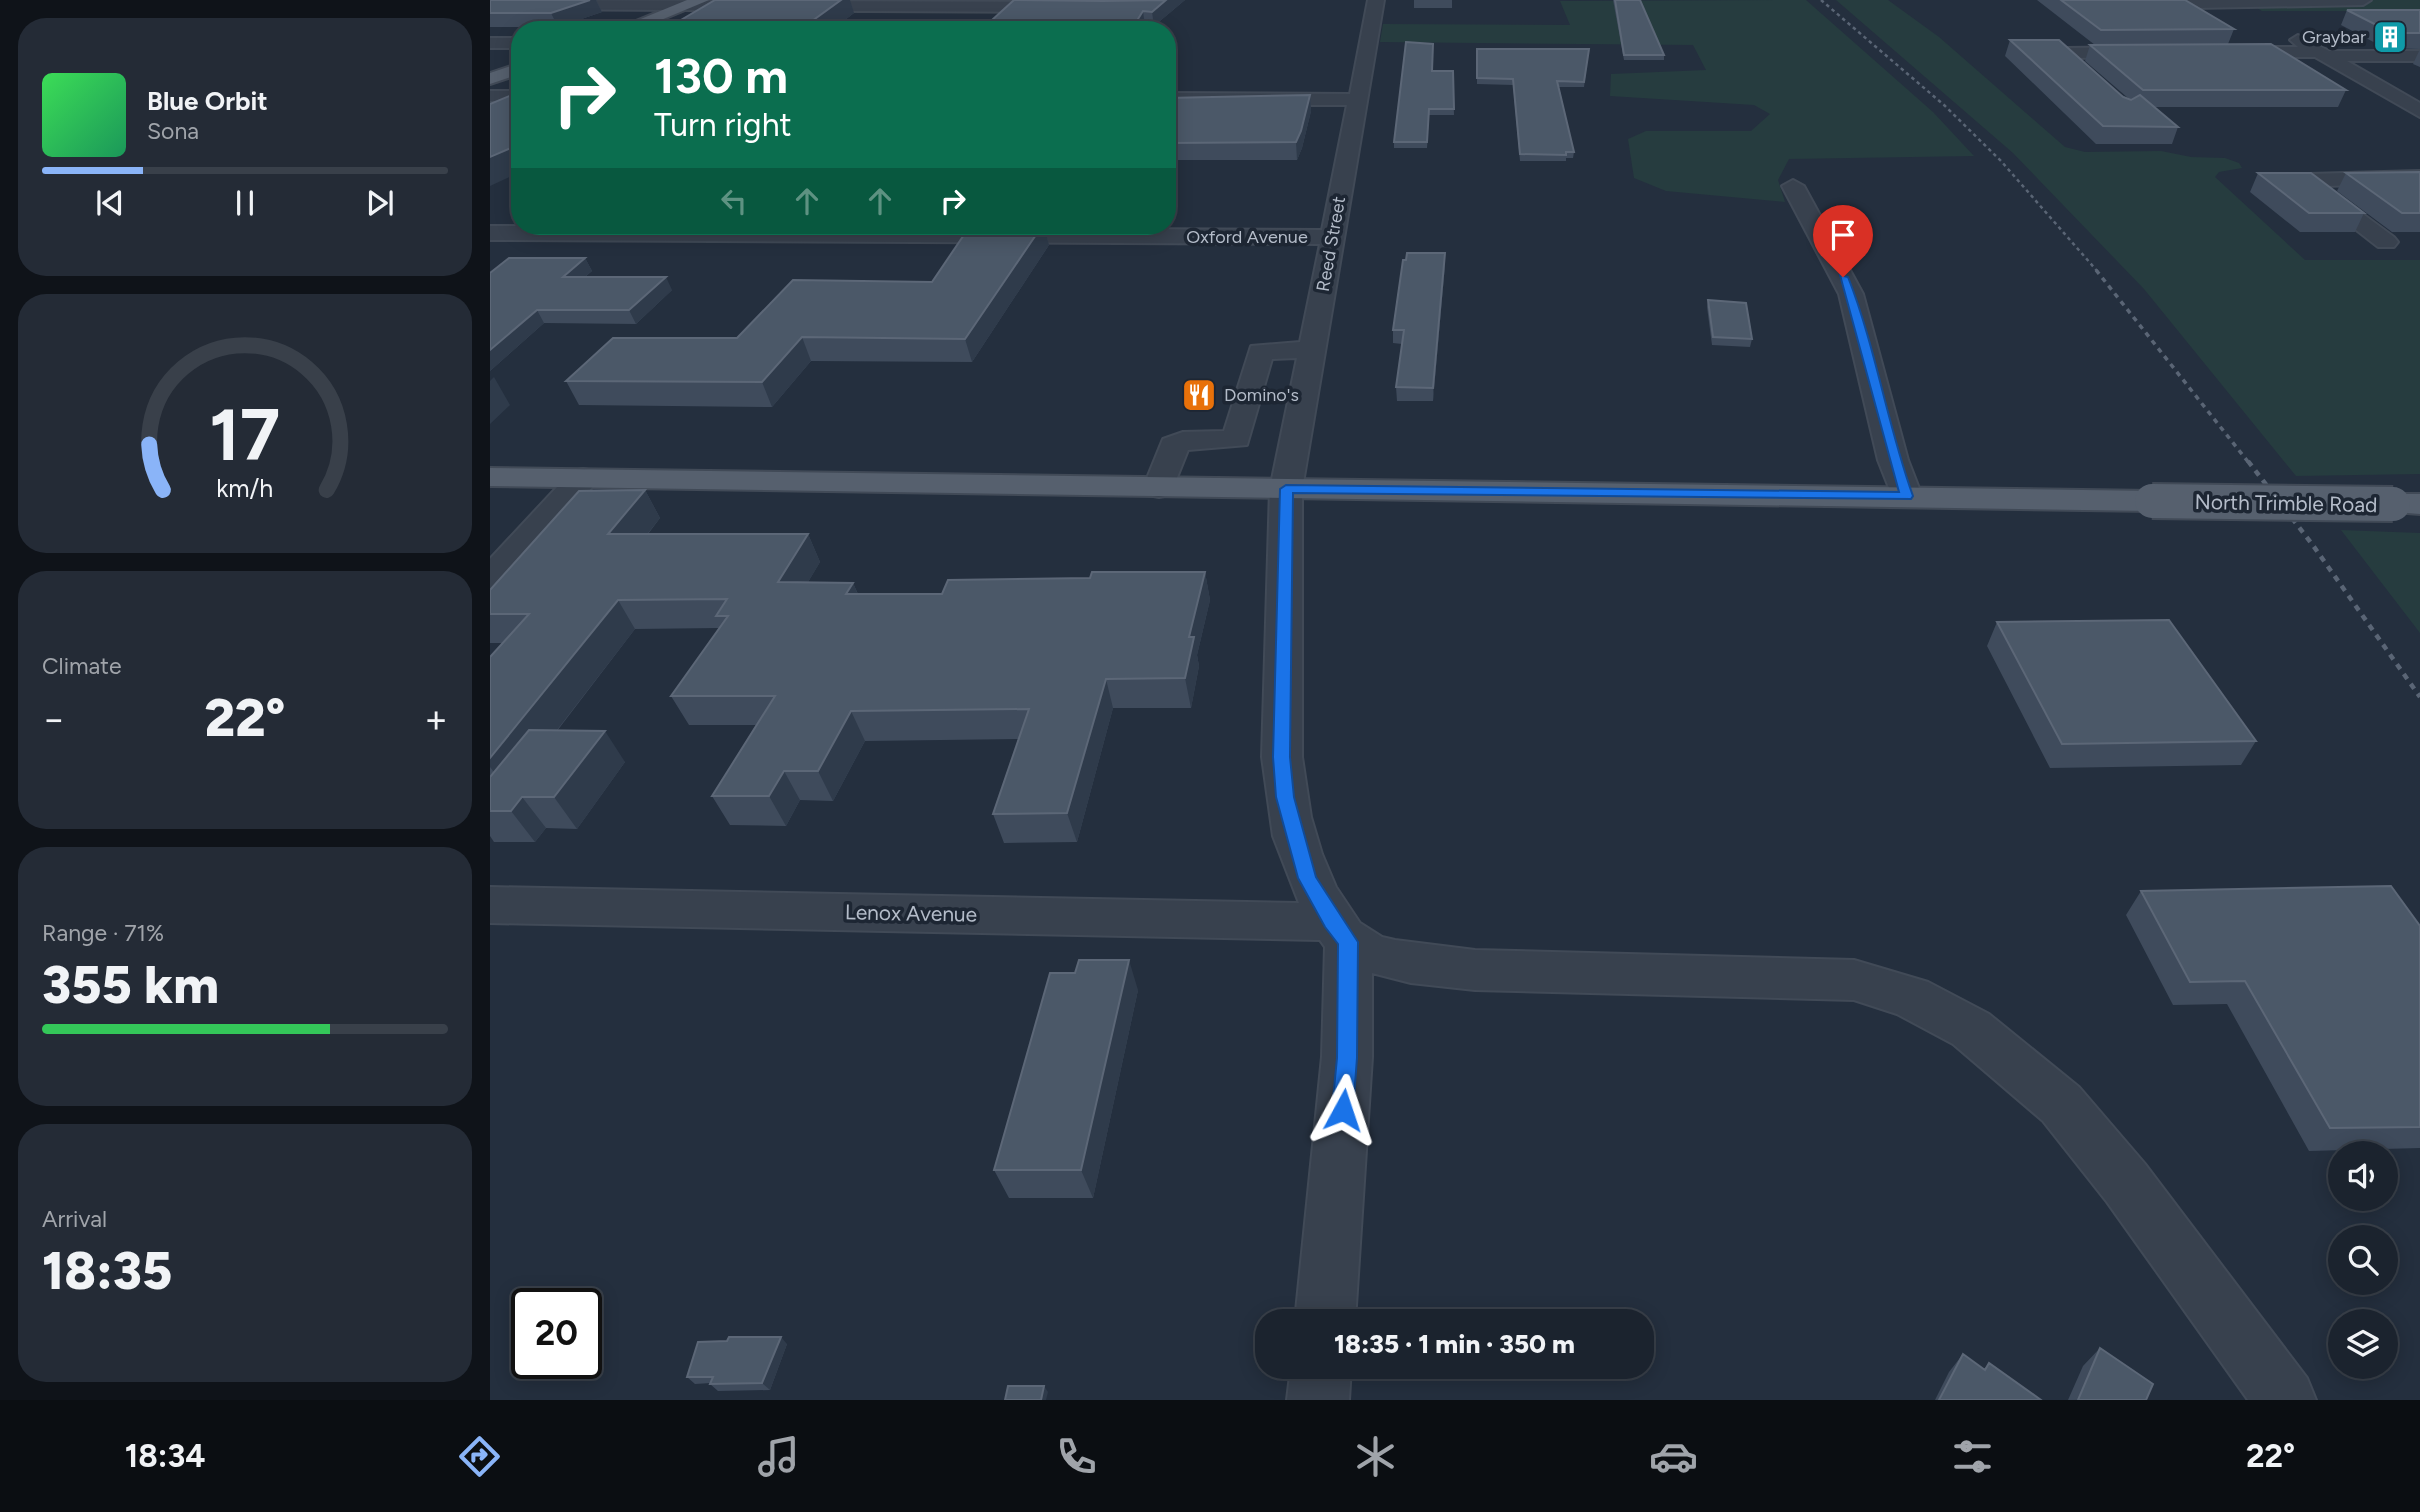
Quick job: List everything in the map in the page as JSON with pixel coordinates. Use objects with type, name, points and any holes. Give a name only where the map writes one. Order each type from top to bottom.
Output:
[{"type":"main road","points":[[642,21],[694,3]]},
{"type":"main road","points":[[490,79],[511,71]]},
{"type":"main road","name":"North Trimble Road","points":[[490,477],[2407,504]]},
{"type":"street","name":"Reed Street","points":[[1340,932],[1307,878],[1285,797],[1282,757],[1286,489],[1376,0]]},
{"type":"street","points":[[2126,4],[2363,0]]},
{"type":"street","points":[[2233,2],[2265,21]]},
{"type":"street","points":[[490,4],[1066,5]]},
{"type":"street","points":[[490,19],[520,4]]},
{"type":"street","points":[[771,6],[759,17],[816,18]]},
{"type":"street","points":[[873,21],[892,6]]},
{"type":"street","points":[[2285,33],[2419,110]]},
{"type":"street","points":[[490,43],[511,43]]},
{"type":"street","points":[[2106,91],[2065,56],[2066,54],[2156,52]]},
{"type":"street","points":[[2210,52],[2420,56]]},
{"type":"street","points":[[490,57],[511,57]]},
{"type":"street","points":[[490,96],[511,96]]},
{"type":"street","points":[[1176,99],[1357,100]]},
{"type":"street","points":[[2386,242],[2307,183],[2309,180],[2420,177]]},
{"type":"street","points":[[1793,186],[1851,294],[1894,460],[1906,496]]},
{"type":"street","name":"Oxford Avenue","points":[[490,233],[511,233]]},
{"type":"street","name":"Oxford Avenue","points":[[911,235],[1332,237]]},
{"type":"street","points":[[1160,488],[1174,445],[1178,442],[1236,439],[1260,352],[1312,349]]},
{"type":"street","points":[[490,579],[583,478]]},
{"type":"street","name":"Lenox Avenue","points":[[490,905],[1340,932]]},
{"type":"street","points":[[1326,1309],[1347,1058],[1340,932]]},
{"type":"street","points":[[1340,932],[1383,958],[1461,969],[1854,980],[1911,997],[1971,1029],[2061,1104],[2126,1182],[2285,1400]]},
{"type":"street","points":[[1318,1400],[1320,1379]]},
{"type":"green space","points":[[1806,0],[1933,112],[1974,156],[1789,159],[1778,180],[1785,202],[1666,191],[1634,178],[1628,139],[1646,131],[1751,131],[1770,114],[1754,105],[1610,96],[1611,74],[1706,70],[1693,45],[1380,42],[1383,24],[1570,25],[1560,1]]},
{"type":"green space","points":[[1836,0],[1888,0],[1939,37],[2065,147],[2085,152],[2161,151],[2191,157],[2225,158],[2239,163],[2242,168],[2219,172],[2215,177],[2305,260],[2420,260],[2420,474],[2296,476],[2144,289],[2013,153]]},
{"type":"green space","points":[[2244,0],[2420,0],[2420,11],[2262,11]]},
{"type":"green space","points":[[2341,530],[2420,533],[2420,633]]},
{"type":"building","points":[[490,0],[590,0],[551,13],[490,13]]},
{"type":"building","points":[[715,0],[841,0],[812,21],[679,21]]},
{"type":"building","points":[[1014,0],[1166,0],[1152,12],[1143,11],[1137,21],[991,21]]},
{"type":"building","points":[[1615,0],[1640,0],[1664,55],[1624,55]]},
{"type":"building","points":[[2061,0],[2185,0],[2234,29],[2101,30]]},
{"type":"building","points":[[2347,10],[2420,10],[2420,33],[2392,33]]},
{"type":"building","points":[[2010,40],[2059,40],[2123,97],[2131,100],[2140,95],[2178,127],[2103,126]]},
{"type":"building","points":[[1406,42],[1433,44],[1432,71],[1453,71],[1454,109],[1429,109],[1427,142],[1394,142]]},
{"type":"building","points":[[2271,44],[2346,90],[2143,90],[2090,45]]},
{"type":"building","points":[[1477,49],[1589,49],[1584,82],[1557,81],[1574,152],[1566,152],[1566,155],[1520,154],[1513,79],[1477,78]]},
{"type":"building","points":[[1310,95],[1296,142],[1176,143],[1176,98]]},
{"type":"building","points":[[511,96],[511,148],[490,157],[490,104]]},
{"type":"building","points":[[2420,172],[2420,213],[2402,213],[2346,173]]},
{"type":"building","points":[[2258,173],[2311,173],[2364,213],[2309,213]]},
{"type":"building","points":[[964,235],[1036,235],[965,339],[802,337],[762,382],[566,381],[613,338],[737,338],[793,280],[932,282]]},
{"type":"building","points":[[1407,253],[1445,253],[1433,388],[1396,387],[1404,330],[1393,330],[1403,260],[1406,260]]},
{"type":"building","points":[[509,258],[585,258],[563,277],[666,277],[629,310],[537,310],[490,350],[490,273]]},
{"type":"building","points":[[1708,300],[1746,303],[1752,339],[1713,337]]},
{"type":"building","points":[[645,490],[608,534],[808,534],[778,582],[853,583],[846,594],[942,594],[948,580],[1090,578],[1092,572],[1205,572],[1189,637],[1194,637],[1185,678],[1106,679],[1067,813],[993,814],[1029,709],[851,711],[818,771],[784,771],[769,796],[712,796],[775,696],[671,696],[728,616],[716,616],[727,599],[618,600],[490,758],[490,657],[529,614],[490,614],[490,590],[579,491]]},
{"type":"building","points":[[2169,620],[2256,741],[2062,744],[1997,622]]},
{"type":"building","points":[[529,730],[605,731],[554,797],[522,797],[511,811],[490,811],[490,777]]},
{"type":"building","points":[[2391,886],[2420,926],[2420,1127],[2330,1128],[2245,981],[2190,982],[2141,891]]},
{"type":"building","points":[[1079,960],[1129,960],[1081,1170],[994,1170],[1050,973],[1075,973]]},
{"type":"building","points":[[729,1337],[781,1337],[762,1383],[710,1384],[713,1377],[687,1377],[698,1342],[727,1341]]},
{"type":"building","points":[[2100,1348],[2153,1384],[2146,1400],[2078,1400]]},
{"type":"building","points":[[1963,1354],[1985,1370],[1989,1363],[2041,1400],[1939,1400]]},
{"type":"building","points":[[1008,1386],[1044,1386],[1041,1400],[1005,1400]]},
{"type":"railway","points":[[1821,0],[1944,105],[2001,161],[2098,272]]},
{"type":"railway","points":[[2096,270],[2249,463]]},
{"type":"railway","points":[[2248,461],[2312,544],[2420,697]]},
{"type":"place","name":"Graybar","points":[[2390,37]]},
{"type":"place","name":"Domino's","points":[[1199,395]]},
{"type":"route","points":[[1343,1110],[1347,1058],[1348,942],[1332,922],[1307,878],[1285,797],[1282,757],[1286,489],[1906,496],[1894,460],[1859,317],[1843,277]]}]
